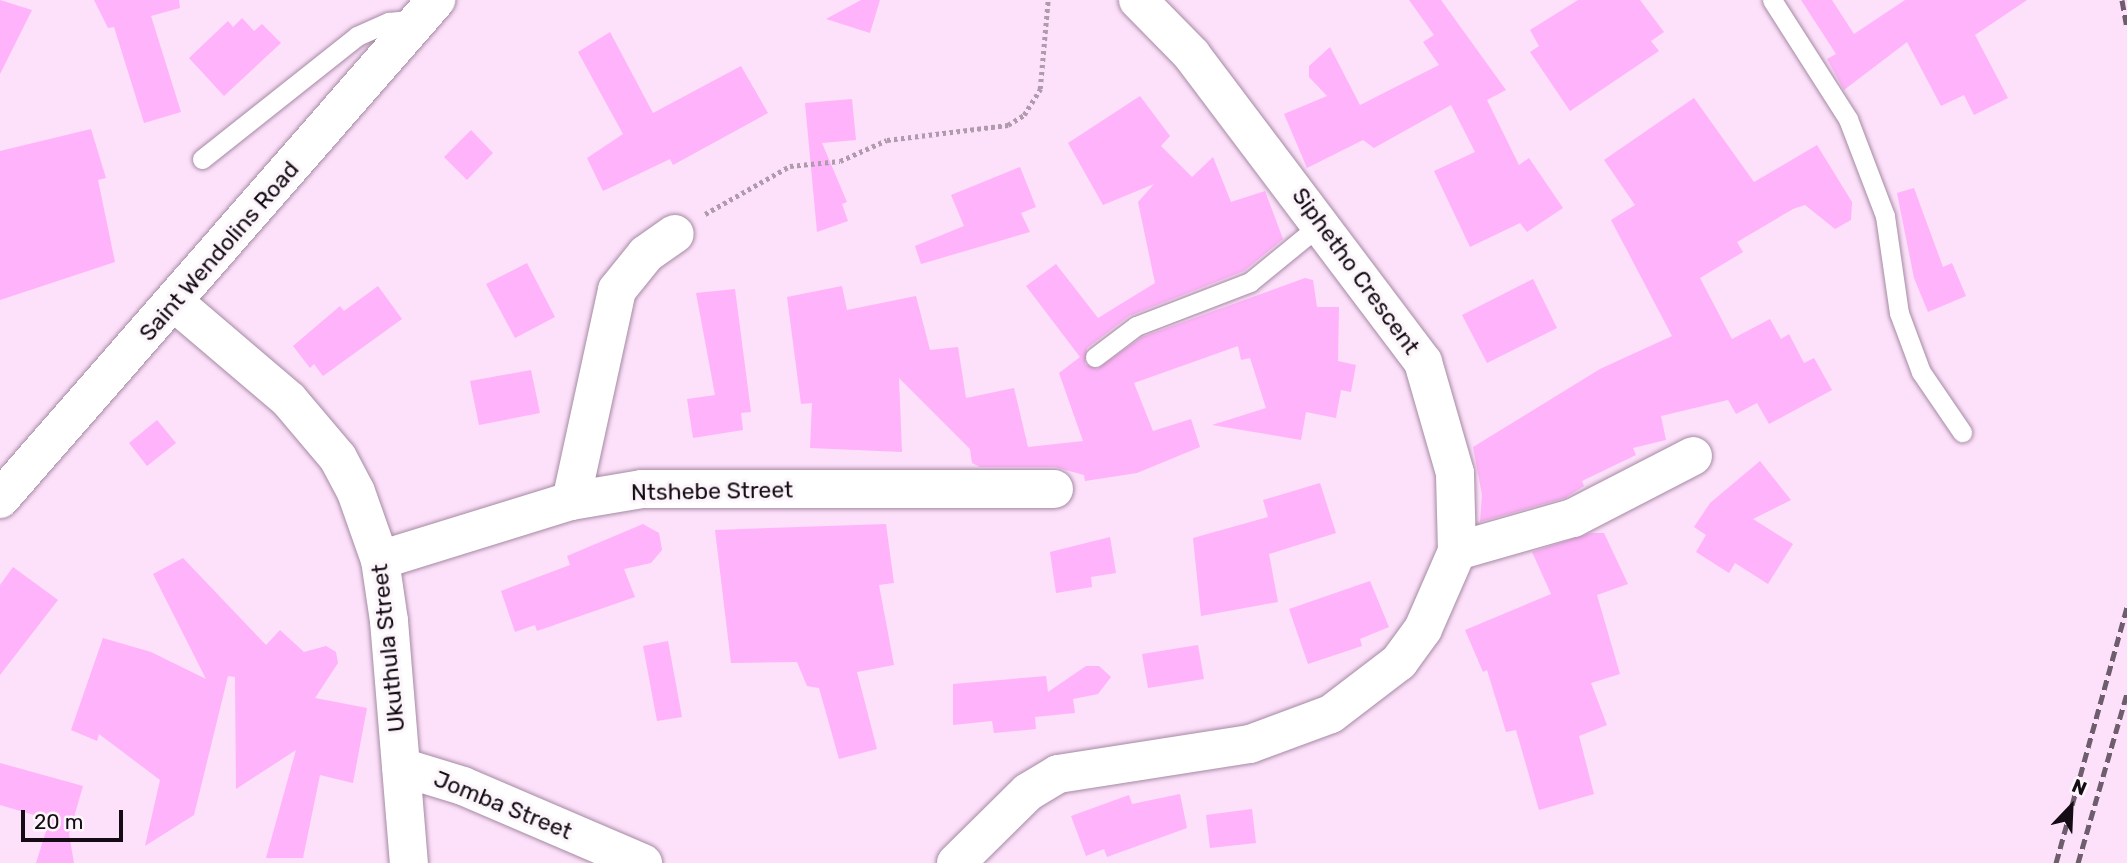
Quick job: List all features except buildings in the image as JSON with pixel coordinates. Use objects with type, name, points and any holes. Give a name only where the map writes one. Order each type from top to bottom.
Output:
[{"type":"street","name":"Siphetho Crescent","points":[[956,863],[1028,792],[1058,775],[1250,744],[1331,714],[1399,662],[1423,629],[1457,551],[1455,473],[1423,362],[1322,223],[1192,55],[1138,0]]},
{"type":"street","name":"Saint Wendolins Road","points":[[0,499],[428,9]]},
{"type":"street","points":[[571,501],[617,290],[646,254],[675,234]]},
{"type":"street","name":"Ukuthula Street","points":[[174,302],[251,364],[338,458],[380,560],[409,863]]},
{"type":"street","points":[[1457,551],[1573,518],[1693,456]]},
{"type":"street","name":"Ntshebe Street","points":[[380,560],[571,501],[642,489],[1054,489]]},
{"type":"street","name":"Jomba Street","points":[[401,767],[463,786],[643,863]]},
{"type":"lane","points":[[1772,0],[1849,119],[1885,216],[1903,324],[1920,372],[1962,432]]},
{"type":"lane","points":[[202,159],[356,36],[428,9]]},
{"type":"lane","points":[[1095,358],[1147,321],[1250,282],[1322,223]]},
{"type":"path","points":[[675,234],[790,166],[840,161],[887,140],[1007,125],[1024,115],[1040,89],[1048,0]]},
{"type":"railway","points":[[2122,0],[2127,27]]},
{"type":"railway","points":[[2056,863],[2127,607]]},
{"type":"railway","points":[[2078,863],[2127,693]]}]
